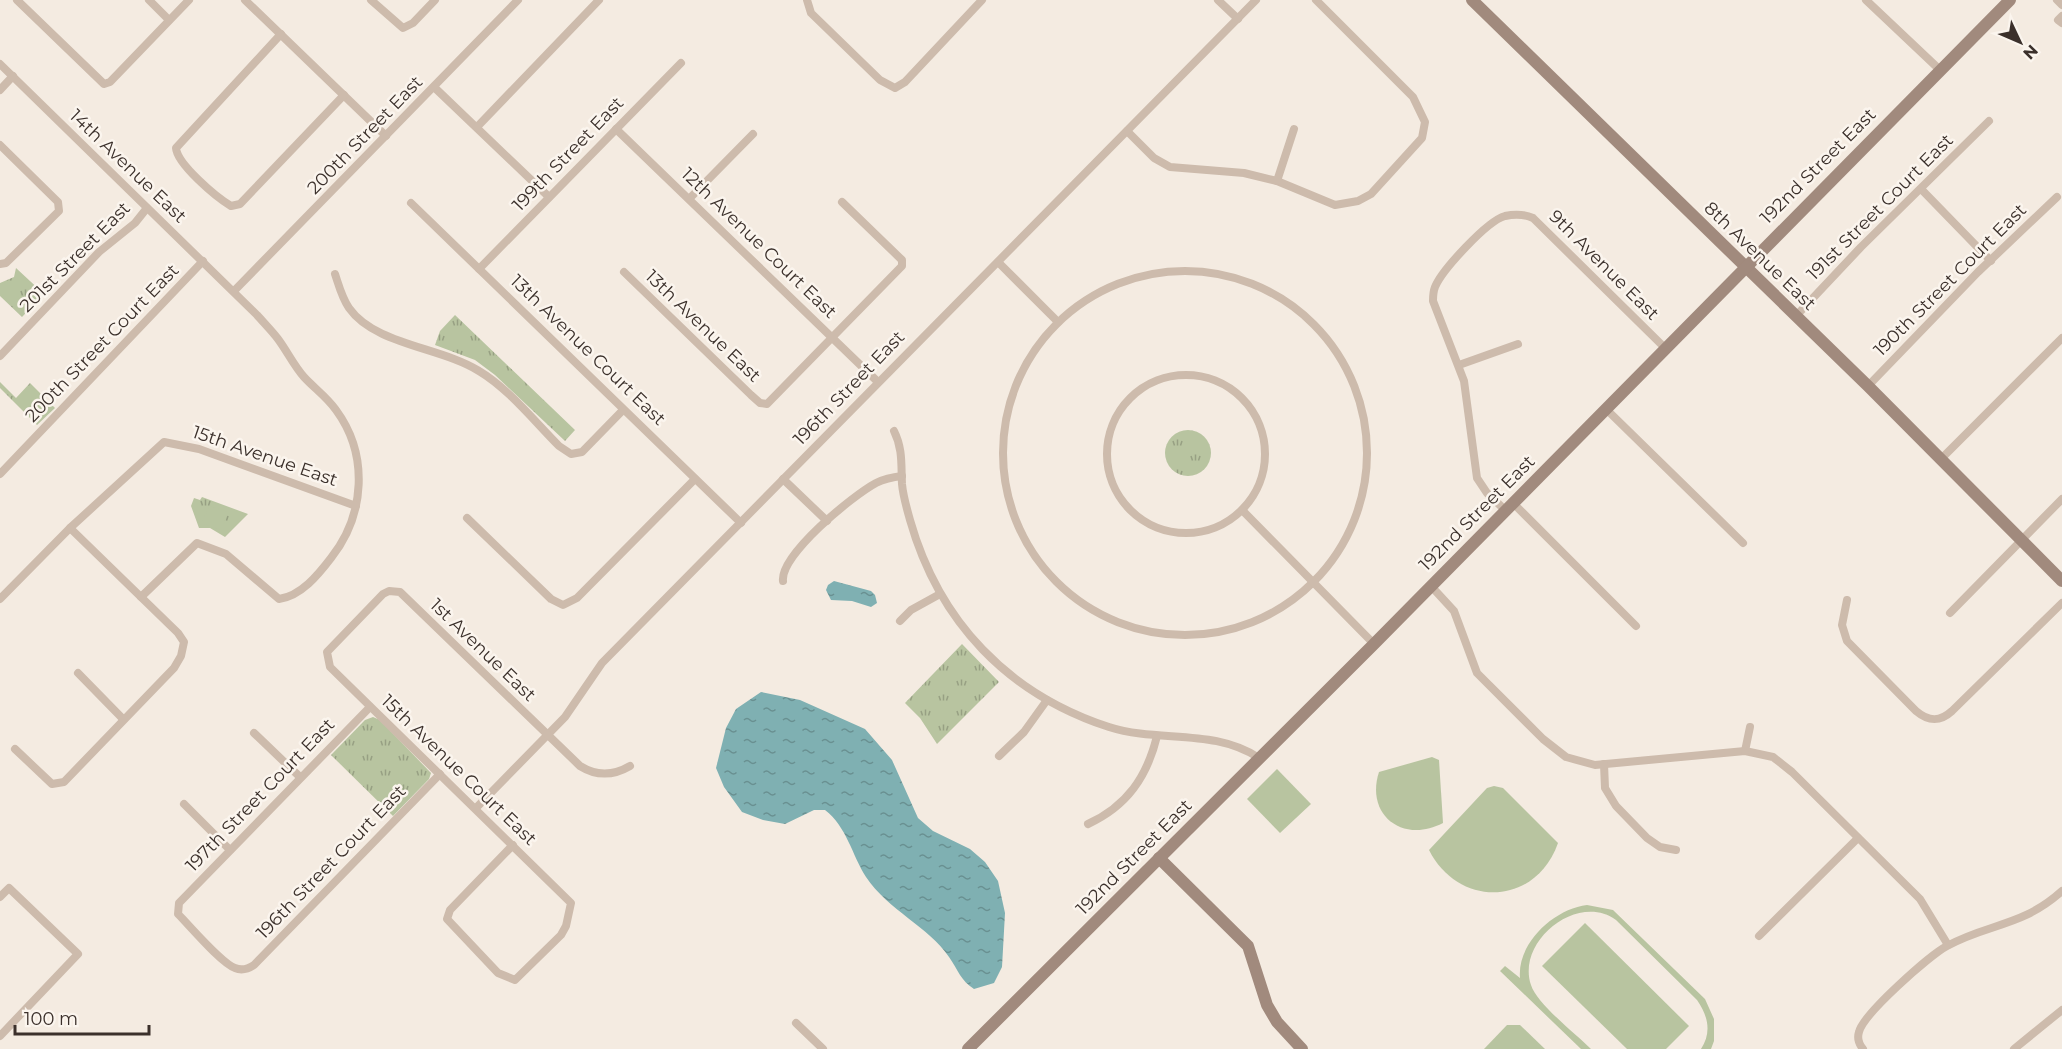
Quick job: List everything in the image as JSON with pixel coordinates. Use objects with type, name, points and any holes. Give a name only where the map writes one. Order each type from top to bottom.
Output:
[{"type":"street","points":[[17,0],[104,84],[110,82],[189,0]]},
{"type":"street","points":[[148,0],[169,20]]},
{"type":"street","points":[[245,0],[387,136]]},
{"type":"street","points":[[371,0],[403,28],[413,23],[435,0]]},
{"type":"street","name":"200th Street East","points":[[234,291],[518,0]]},
{"type":"street","points":[[477,128],[599,0]]},
{"type":"street","points":[[807,0],[811,13],[880,80],[895,88],[905,82],[982,0]]},
{"type":"street","points":[[1218,0],[1238,19]]},
{"type":"street","name":"196th Street East","points":[[476,808],[565,717],[602,663],[1256,0]]},
{"type":"street","points":[[1127,131],[1154,158],[1170,167],[1220,170],[1277,181],[1323,202],[1341,205],[1358,201],[1371,194],[1414,149],[1422,138],[1425,122],[1413,97],[1316,0]]},
{"type":"street","name":"8th Avenue East","points":[[1472,0],[1868,386],[2062,581]]},
{"type":"street","points":[[1866,0],[1940,70]]},
{"type":"street","name":"192nd Street East","points":[[968,1049],[1374,644],[2010,0]]},
{"type":"street","points":[[2057,0],[2062,5]]},
{"type":"street","points":[[2062,16],[2058,20],[2062,23]]},
{"type":"street","points":[[281,34],[176,148],[178,157],[200,180],[231,206],[240,204],[344,95]]},
{"type":"street","name":"199th Street East","points":[[479,269],[681,63]]},
{"type":"street","name":"14th Avenue East","points":[[0,64],[234,291],[278,338],[302,376],[330,401],[346,426],[356,449],[358,466],[356,506],[348,530],[327,563],[295,594],[279,599],[226,554],[197,543],[141,597]]},
{"type":"street","points":[[0,90],[13,76]]},
{"type":"street","points":[[434,87],[549,197]]},
{"type":"street","name":"191st Street Court East","points":[[1796,316],[1861,247],[1922,190],[1989,121]]},
{"type":"street","name":"12th Avenue Court East","points":[[616,129],[878,382]]},
{"type":"street","points":[[1277,181],[1294,129]]},
{"type":"street","points":[[690,198],[753,134]]},
{"type":"street","points":[[0,145],[58,202],[59,211],[6,263],[0,264]]},
{"type":"street","points":[[1922,190],[1990,261]]},
{"type":"street","name":"190th Street Court East","points":[[1868,386],[1990,261],[2057,197]]},
{"type":"street","points":[[834,338],[898,272],[902,260],[842,202]]},
{"type":"street","name":"13th Avenue Court East","points":[[411,203],[741,523]]},
{"type":"street","name":"201st Street East","points":[[0,356],[99,252],[135,223],[147,208]]},
{"type":"street","name":"9th Avenue East","points":[[1459,365],[1436,311],[1433,294],[1436,285],[1448,268],[1481,233],[1504,216],[1515,214],[1527,215],[1539,224],[1665,348]]},
{"type":"street","name":"200th Street Court East","points":[[0,474],[203,261]]},
{"type":"street","points":[[998,262],[1058,322]]},
{"type":"street","points":[[1182,271],[1213,273],[1254,284],[1282,299],[1307,318],[1328,341],[1346,367],[1361,406],[1366,448],[1366,469],[1357,510],[1339,549],[1313,581],[1296,596],[1258,619],[1216,632],[1183,634],[1150,632],[1108,618],[1071,595],[1055,580],[1040,564],[1018,526],[1005,484],[1003,462],[1006,418],[1016,386],[1030,357],[1058,322],[1092,296],[1110,287],[1150,274],[1182,271]]},
{"type":"street","name":"13th Avenue East","points":[[624,272],[760,403],[771,401],[834,338]]},
{"type":"street","points":[[335,274],[347,306],[362,321],[389,336],[460,360],[481,372],[559,446],[576,455],[582,452],[623,410]]},
{"type":"street","points":[[1941,459],[2062,338]]},
{"type":"street","points":[[1518,345],[1459,365],[1469,411],[1473,462],[1477,478],[1487,493],[1509,506],[1636,626]]},
{"type":"street","points":[[1188,374],[1212,378],[1243,398],[1260,424],[1266,454],[1259,485],[1242,510],[1221,525],[1185,533],[1161,529],[1130,509],[1111,477],[1107,453],[1114,423],[1131,397],[1163,378],[1188,374]]},
{"type":"street","points":[[1606,409],[1743,543]]},
{"type":"street","points":[[894,431],[902,451],[902,476],[910,519],[940,594],[954,617],[1011,676],[1047,700],[1111,728],[1157,736],[1232,743],[1258,758]]},
{"type":"street","name":"15th Avenue East","points":[[70,528],[161,443],[176,442],[199,449],[356,506]]},
{"type":"street","points":[[783,581],[785,565],[827,521],[877,482],[902,476]]},
{"type":"street","points":[[467,518],[551,599],[563,605],[577,598],[694,479]]},
{"type":"street","points":[[783,479],[827,521]]},
{"type":"street","points":[[1950,613],[2062,499]]},
{"type":"street","points":[[1242,510],[1374,644]]},
{"type":"street","points":[[0,599],[70,528],[182,637],[183,651],[174,668],[64,782],[52,784],[15,749]]},
{"type":"street","points":[[1431,586],[1454,611],[1477,674],[1543,739],[1566,757],[1586,765],[1745,751],[1767,755],[1779,762],[1920,899],[1948,945]]},
{"type":"street","name":"1st Avenue East","points":[[327,657],[332,646],[383,594],[396,590],[547,735]]},
{"type":"street","points":[[900,621],[911,610],[940,594]]},
{"type":"street","points":[[1847,600],[1842,625],[1847,641],[1916,711],[1924,718],[1935,720],[1946,717],[2062,603]]},
{"type":"street","name":"15th Avenue Court East","points":[[327,657],[330,667],[476,808],[513,845],[571,905],[566,926],[561,935],[520,977],[512,980],[498,973],[447,919],[450,910],[513,845]]},
{"type":"street","points":[[78,673],[123,719]]},
{"type":"street","points":[[999,756],[1024,732],[1047,700]]},
{"type":"street","name":"197th Street Court East","points":[[177,910],[179,903],[370,707]]},
{"type":"street","points":[[1745,751],[1750,727]]},
{"type":"street","points":[[254,733],[300,777]]},
{"type":"street","points":[[547,735],[580,766],[591,772],[610,774],[630,766]]},
{"type":"street","points":[[1088,824],[1106,816],[1144,776],[1157,736]]},
{"type":"street","points":[[1604,764],[1605,788],[1616,806],[1647,838],[1660,847],[1676,850]]},
{"type":"street","name":"196th Street Court East","points":[[177,910],[178,914],[225,961],[235,968],[244,969],[254,965],[440,774]]},
{"type":"street","points":[[184,804],[230,850]]},
{"type":"street","points":[[1759,936],[1858,838]]},
{"type":"street","points":[[1159,858],[1248,946],[1256,962],[1267,1005],[1276,1022],[1302,1049]]},
{"type":"street","points":[[0,897],[9,888],[78,954],[0,1036]]},
{"type":"street","points":[[1863,1049],[1859,1036],[1866,1020],[1916,969],[1948,945],[2025,918],[2062,891]]},
{"type":"street","points":[[2014,1049],[2062,1010]]},
{"type":"street","points":[[796,1023],[823,1049]]},
{"type":"green space","points":[[16,268],[44,294],[22,317],[0,296],[0,283],[14,277]]},
{"type":"green space","points":[[455,315],[575,430],[565,441],[495,375],[475,360],[435,345],[440,331]]},
{"type":"green space","points":[[0,382],[16,398],[30,383],[55,408],[37,425],[0,388]]},
{"type":"green space","points":[[30,387],[40,397],[27,410],[17,400]]},
{"type":"green space","points":[[1188,430],[1204,437],[1211,453],[1204,469],[1188,476],[1172,469],[1165,453],[1172,437]]},
{"type":"green space","points":[[202,497],[248,514],[225,537],[210,528],[199,528],[191,506],[194,498],[200,500]]},
{"type":"green space","points":[[209,506],[228,512],[221,530],[202,523]]},
{"type":"green space","points":[[962,644],[999,682],[937,744],[920,718],[905,703]]},
{"type":"green space","points":[[373,717],[380,720],[431,773],[429,779],[393,816],[331,755],[365,720]]},
{"type":"green space","points":[[1432,757],[1439,760],[1443,823],[1428,829],[1414,830],[1391,822],[1377,801],[1376,787],[1379,772]]},
{"type":"green space","points":[[1277,769],[1311,804],[1280,833],[1247,799]]},
{"type":"green space","points":[[1494,786],[1503,788],[1558,843],[1547,864],[1533,879],[1515,888],[1496,892],[1477,890],[1459,883],[1442,869],[1429,850],[1487,788]]},
{"type":"green space","points":[[1587,905],[1613,910],[1705,999],[1714,1019],[1714,1041],[1711,1049],[1701,1049],[1707,1036],[1707,1024],[1704,1012],[1697,1000],[1616,920],[1601,913],[1585,912],[1568,917],[1554,926],[1541,938],[1533,952],[1529,968],[1531,985],[1541,1001],[1591,1049],[1581,1049],[1500,971],[1505,966],[1520,978],[1525,952],[1540,930],[1562,913]]},
{"type":"green space","points":[[1585,923],[1689,1026],[1666,1049],[1627,1049],[1542,966]]},
{"type":"green space","points":[[1507,1025],[1520,1025],[1545,1049],[1484,1049]]},
{"type":"water","points":[[834,581],[871,591],[877,603],[871,607],[852,601],[831,600],[826,590],[828,585]]},
{"type":"water","points":[[761,692],[800,700],[865,729],[892,760],[918,818],[933,831],[970,849],[985,862],[998,881],[1005,913],[1002,967],[994,983],[974,989],[960,975],[941,946],[875,889],[861,869],[839,825],[825,810],[814,810],[785,824],[763,820],[742,812],[724,787],[716,768],[726,728],[736,709]]}]
